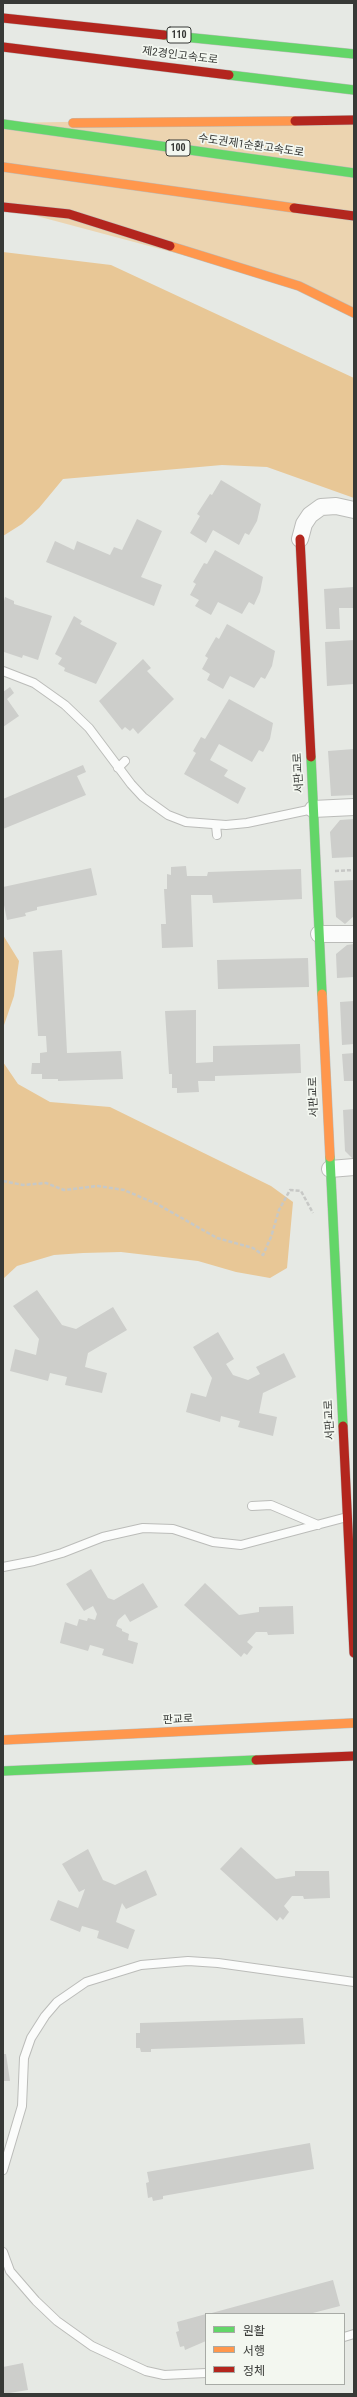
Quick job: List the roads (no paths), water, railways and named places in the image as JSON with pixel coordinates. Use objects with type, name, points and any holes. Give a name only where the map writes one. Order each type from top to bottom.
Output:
[{"type":"main road","name":"제2경인고속도로","points":[[3,18],[354,54]]},
{"type":"main road","name":"제2경인고속도로","points":[[3,47],[354,90]]},
{"type":"main road","points":[[3,123],[354,120]]},
{"type":"main road","name":"수도권제1순환고속도로","points":[[3,123],[354,173]]},
{"type":"main road","points":[[3,168],[354,216]]},
{"type":"main road","points":[[3,207],[69,214],[299,286],[354,313]]},
{"type":"main road","name":"서판교로","points":[[300,539],[330,1168],[351,1516],[354,1653]]},
{"type":"main road","name":"판교로","points":[[3,1740],[354,1723]]},
{"type":"main road","points":[[3,1771],[354,1756]]},
{"type":"street","points":[[300,539],[304,524],[310,515],[321,508],[336,506],[354,510]]},
{"type":"street","points":[[313,809],[354,807]]},
{"type":"street","points":[[319,934],[354,934]]},
{"type":"street","points":[[330,1168],[354,1167]]},
{"type":"lane","points":[[3,671],[34,683],[65,705],[89,728],[118,768],[143,797],[168,815],[186,822],[216,825],[247,823],[313,809]]},
{"type":"lane","points":[[118,768],[126,761]]},
{"type":"lane","points":[[216,825],[217,834]]},
{"type":"lane","points":[[252,1506],[271,1505],[318,1525]]},
{"type":"lane","points":[[3,1567],[34,1562],[62,1553],[103,1536],[143,1528],[172,1530],[213,1542],[241,1545],[351,1516]]},
{"type":"lane","points":[[3,2170],[22,2106],[24,2058],[31,2038],[45,2016],[57,2002],[86,1982],[142,1965],[188,1961],[218,1963],[354,1982]]},
{"type":"lane","points":[[3,2252],[10,2271],[36,2301],[57,2321],[92,2346],[146,2371],[164,2375],[205,2373]]}]
